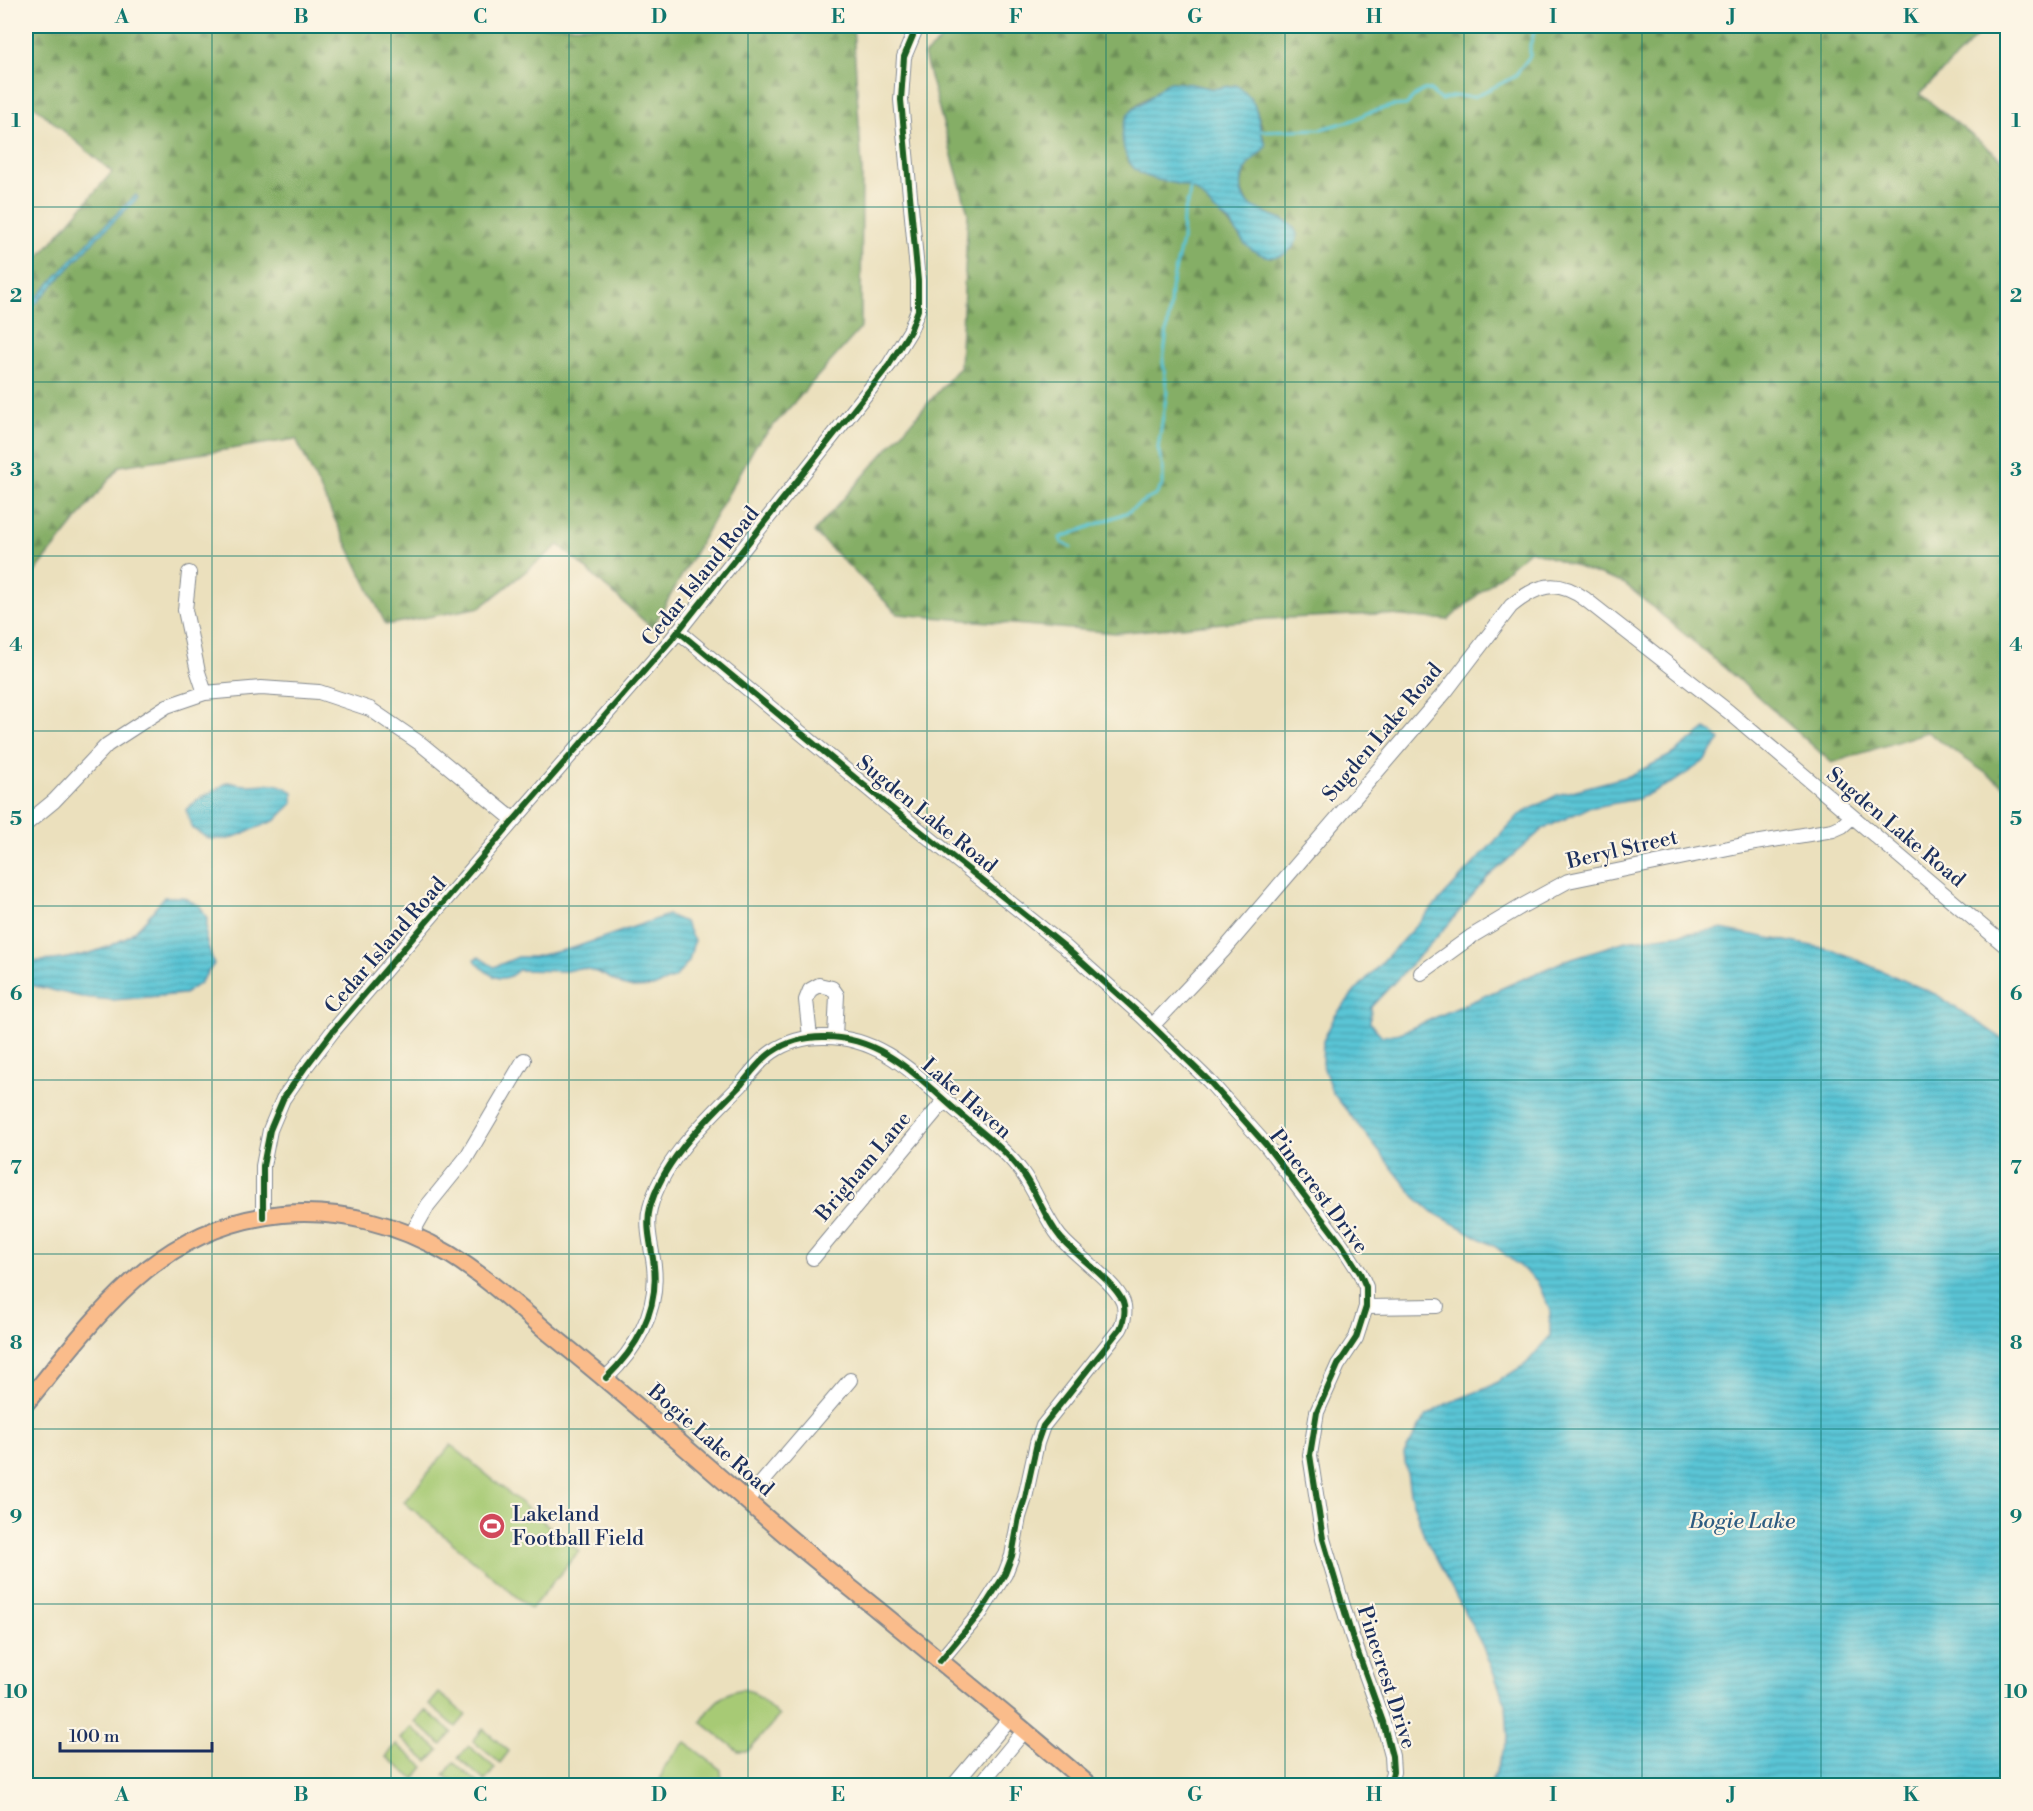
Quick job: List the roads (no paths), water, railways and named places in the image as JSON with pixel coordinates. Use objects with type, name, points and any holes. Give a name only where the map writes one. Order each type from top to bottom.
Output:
[{"type":"main road","name":"Bogie Lake Road","points":[[26,1403],[109,1303],[146,1268],[170,1252],[205,1234],[236,1223],[263,1217],[306,1213],[343,1215],[376,1222],[411,1235],[448,1254],[472,1271],[606,1378],[782,1532],[1090,1785]]},
{"type":"street","name":"Cedar Island Road","points":[[263,1217],[263,1166],[270,1130],[283,1099],[304,1069],[333,1031],[678,631],[889,365],[910,331],[918,310],[918,281],[901,100],[904,57],[916,26]]},
{"type":"street","points":[[189,573],[186,610],[198,672],[205,693]]},
{"type":"street","name":"Sugden Lake Road","points":[[678,631],[888,806],[1064,946],[1152,1026],[1223,951],[1446,691],[1511,606],[1539,587],[1559,586],[1573,590],[1585,598],[1729,712],[2007,948]]},
{"type":"street","points":[[26,824],[54,801],[107,745],[167,706],[205,693],[261,688],[319,692],[370,709],[421,744],[514,820]]},
{"type":"street","name":"Beryl Street","points":[[1421,973],[1472,936],[1524,904],[1568,881],[1833,830],[1842,826],[1851,817]]},
{"type":"street","points":[[810,1037],[806,1000],[810,990],[819,985],[831,988],[837,995],[835,1037]]},
{"type":"street","name":"Pinecrest Drive","points":[[1152,1026],[1209,1082],[1266,1145],[1342,1245],[1366,1287],[1366,1307],[1356,1338],[1338,1365],[1320,1403],[1310,1455],[1323,1539],[1392,1756],[1393,1772],[1389,1785]]},
{"type":"street","name":"Lake Haven","points":[[606,1378],[636,1341],[652,1306],[655,1286],[649,1210],[658,1185],[675,1158],[771,1053],[792,1041],[810,1037],[835,1037],[864,1042],[890,1055],[945,1100],[1021,1170],[1060,1236],[1077,1256],[1117,1292],[1124,1307],[1123,1323],[1120,1329],[1043,1426],[1019,1517],[1012,1556],[1005,1574],[981,1612],[940,1661]]},
{"type":"street","points":[[411,1235],[428,1205],[466,1158],[524,1060]]},
{"type":"street","name":"Brigham Lane","points":[[813,1258],[945,1100]]},
{"type":"street","points":[[1366,1307],[1437,1306]]},
{"type":"street","points":[[747,1500],[850,1380]]},
{"type":"street","points":[[953,1785],[1010,1718]]},
{"type":"street","points":[[979,1785],[1025,1730]]},
{"type":"water","points":[[1171,82],[1213,89],[1236,85],[1252,100],[1266,146],[1245,169],[1241,185],[1242,193],[1250,205],[1294,228],[1297,240],[1286,253],[1274,257],[1256,252],[1246,245],[1230,223],[1196,191],[1140,173],[1129,162],[1122,138],[1128,115]]},
{"type":"water","points":[[136,195],[138,198],[26,314],[26,309]]},
{"type":"water","name":"Bogie Lake","points":[[1706,729],[1720,740],[1703,762],[1675,781],[1638,799],[1588,808],[1543,829],[1487,878],[1447,926],[1371,1007],[1370,1023],[1382,1036],[1400,1033],[1566,960],[1626,941],[1720,929],[1834,950],[1937,995],[2007,1042],[2007,1785],[1490,1785],[1508,1739],[1506,1704],[1482,1645],[1424,1536],[1410,1493],[1404,1454],[1425,1417],[1446,1404],[1489,1387],[1526,1364],[1550,1336],[1550,1311],[1537,1281],[1496,1247],[1432,1212],[1415,1197],[1332,1092],[1322,1063],[1323,1041],[1335,1016],[1356,990],[1519,815],[1557,795],[1629,776],[1673,754]]},
{"type":"water","points":[[227,782],[282,786],[293,792],[293,803],[276,820],[229,839],[210,839],[193,829],[186,810]]},
{"type":"water","points":[[164,897],[182,897],[200,906],[207,918],[206,939],[214,964],[199,984],[184,994],[113,1000],[81,997],[26,984],[26,962],[77,956],[114,944],[136,930]]},
{"type":"water","points":[[668,915],[685,922],[694,941],[689,961],[675,978],[653,987],[633,988],[588,969],[579,968],[566,971],[518,970],[506,978],[500,978],[489,974],[474,959],[479,957],[494,967],[518,957],[533,957],[573,948]]},
{"type":"waterway","points":[[1261,131],[1321,129],[1354,120],[1367,113],[1392,106],[1406,105],[1419,92],[1425,90],[1441,100],[1454,96],[1474,97],[1514,77],[1530,56],[1530,45],[1534,33],[1532,26]]},
{"type":"waterway","points":[[1071,547],[1062,543],[1060,538],[1128,512],[1156,495],[1163,484],[1163,468],[1158,448],[1167,391],[1163,362],[1171,288],[1182,241],[1183,217],[1190,188]]},
{"type":"place","name":"Lakeland Football Field","points":[[492,1526]]}]
